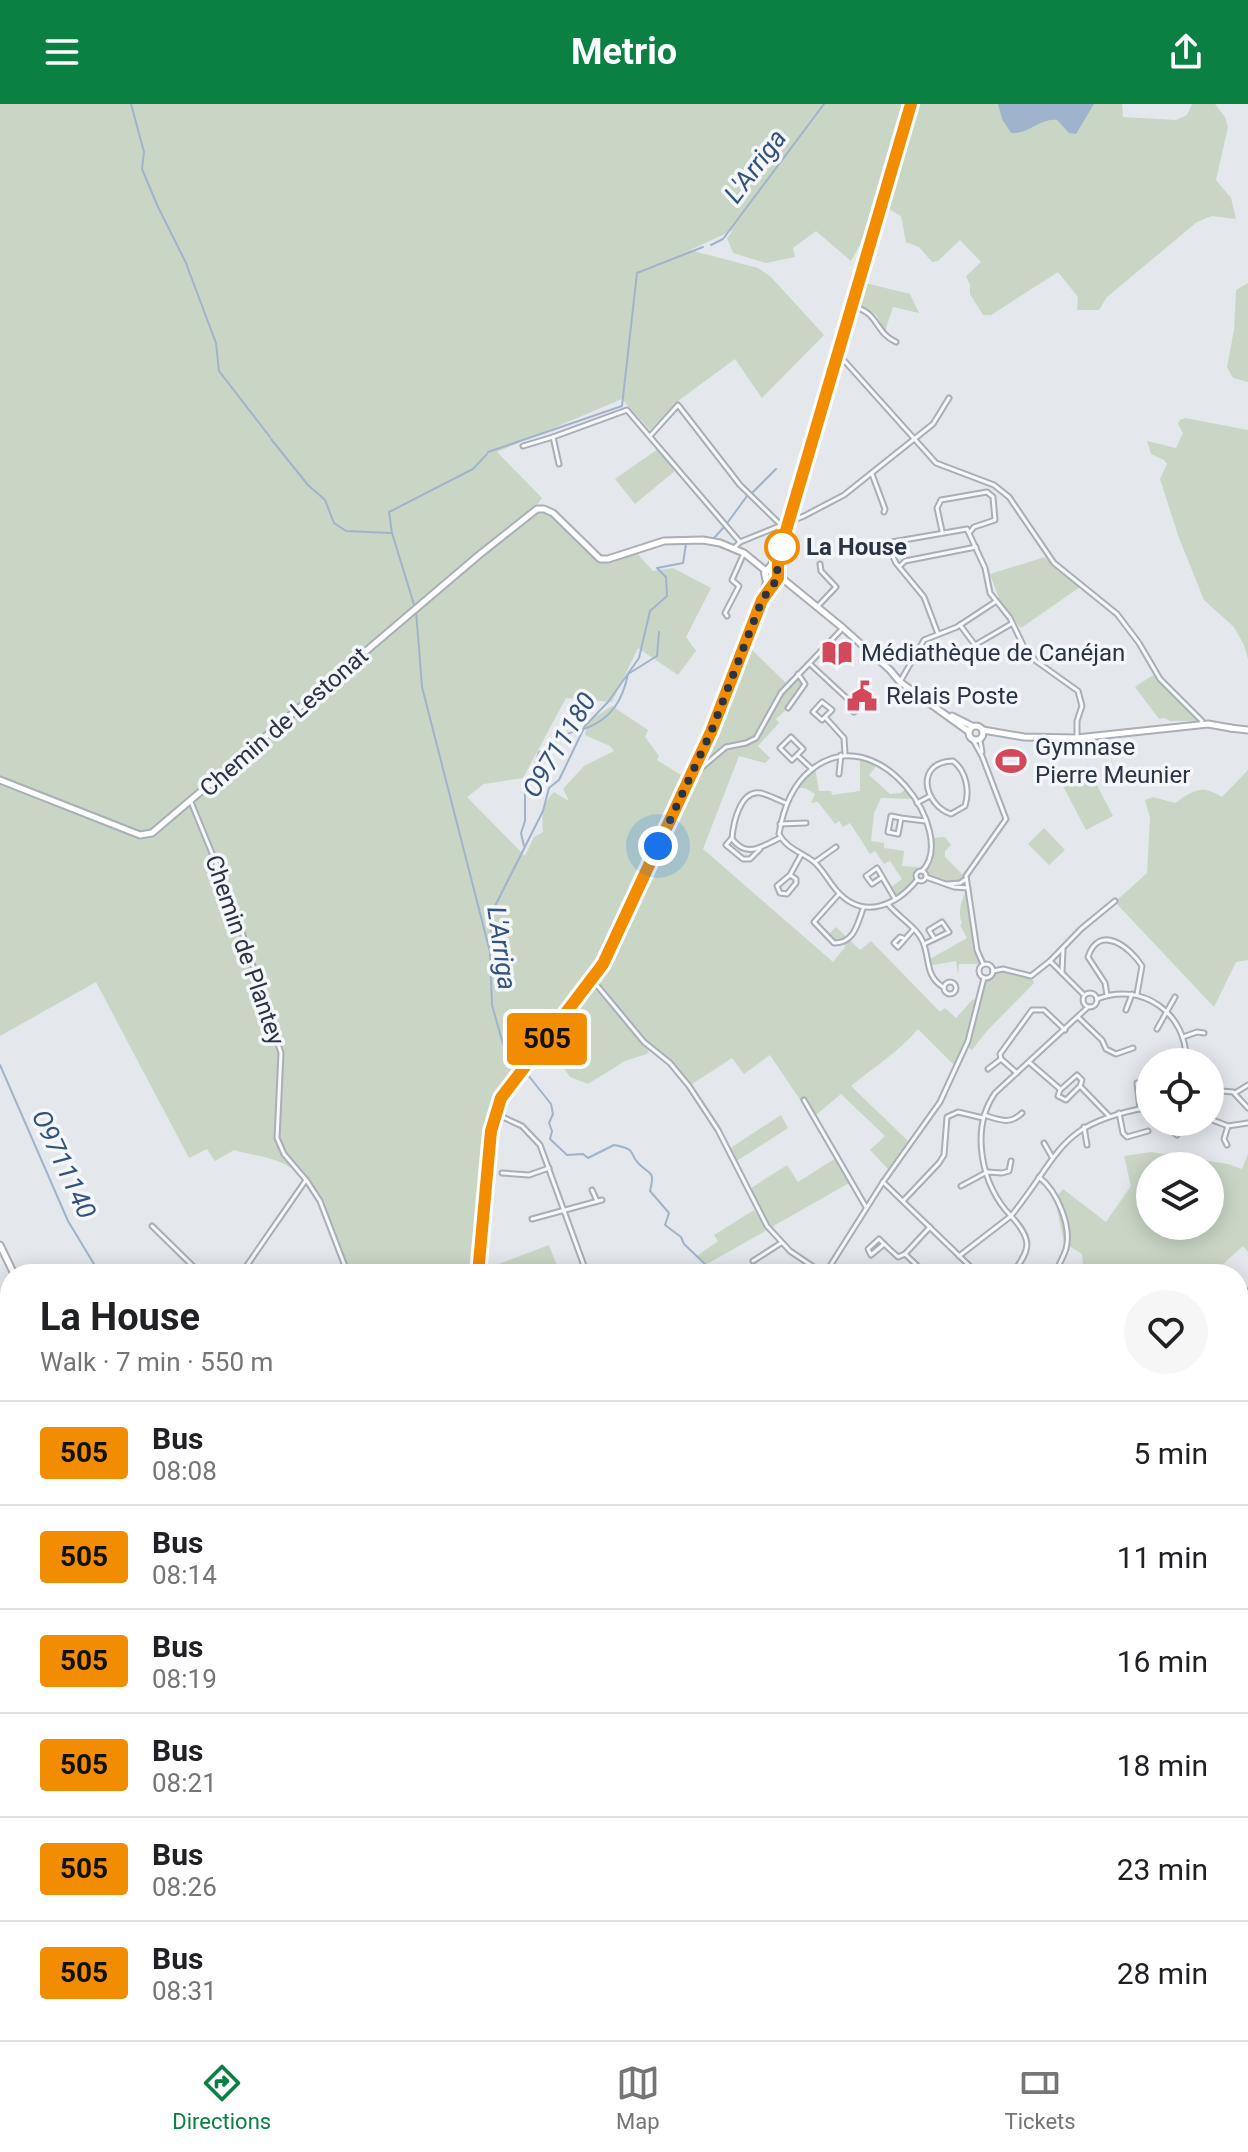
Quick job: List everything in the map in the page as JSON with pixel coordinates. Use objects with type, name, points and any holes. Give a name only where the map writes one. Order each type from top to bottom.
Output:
[{"type":"main road","points":[[479,1264],[492,1117],[501,1098],[523,1068],[593,981],[610,951],[711,732],[778,558],[911,104]]},
{"type":"main road","points":[[491,1131],[501,1098]]},
{"type":"street","points":[[852,306],[865,310],[888,338],[896,342]]},
{"type":"street","points":[[839,352],[936,463],[994,485],[1009,497],[1054,563],[1117,614],[1160,679],[1202,721],[1201,725]]},
{"type":"street","points":[[949,398],[933,424],[844,495],[740,542],[734,548],[771,576],[790,583],[900,682],[982,735]]},
{"type":"street","points":[[650,436],[678,405],[734,478],[780,524]]},
{"type":"street","points":[[523,446],[627,410],[740,542]]},
{"type":"street","points":[[553,437],[559,464]]},
{"type":"street","points":[[872,474],[884,512]]},
{"type":"street","points":[[943,533],[937,508],[941,500],[987,492],[993,497],[995,520],[974,527],[970,532]]},
{"type":"street","name":"Chemin de Lestonat","points":[[0,780],[140,835],[152,833],[537,509],[553,513],[603,559],[669,540],[708,540],[734,548]]},
{"type":"street","points":[[938,634],[924,597],[888,551],[888,546],[892,542],[967,529],[995,602],[1012,623],[1030,655],[1078,691],[1082,706],[1077,721],[1077,738]]},
{"type":"street","points":[[900,567],[905,561],[976,547]]},
{"type":"street","points":[[727,616],[725,613],[739,586],[732,580],[744,553]]},
{"type":"street","points":[[820,564],[821,571],[836,587]]},
{"type":"street","points":[[818,606],[840,583]]},
{"type":"street","points":[[900,682],[921,644],[960,625],[995,602]]},
{"type":"street","points":[[960,625],[975,645],[1012,623]]},
{"type":"street","points":[[689,780],[703,764],[726,747],[756,738],[781,693],[843,628]]},
{"type":"street","points":[[809,664],[851,702]]},
{"type":"street","points":[[788,708],[804,689],[805,684],[798,674]]},
{"type":"street","points":[[822,702],[832,710],[825,717],[822,720],[813,712],[822,702]]},
{"type":"street","points":[[825,717],[844,738],[839,774]]},
{"type":"street","points":[[972,738],[999,733],[1077,738],[1201,725],[1248,730]]},
{"type":"street","points":[[947,884],[960,883],[966,878],[1006,819],[970,729]]},
{"type":"street","points":[[982,735],[982,756]]},
{"type":"street","points":[[791,737],[803,749],[797,755],[792,760],[780,748],[791,737]]},
{"type":"street","points":[[780,838],[786,803],[812,769],[829,758],[843,754],[867,758],[900,779],[925,821],[931,847],[925,869],[916,874],[917,880]]},
{"type":"street","points":[[797,755],[812,769]]},
{"type":"street","points":[[946,761],[957,764],[967,786],[965,806],[956,813],[947,813],[930,796],[927,785],[930,769],[946,761]]},
{"type":"street","points":[[751,787],[755,793],[786,803]]},
{"type":"street","points":[[755,793],[740,808],[732,839],[726,845],[746,860],[762,846]]},
{"type":"street","points":[[917,803],[930,796]]},
{"type":"street","name":"Chemin de Plantey","points":[[191,802],[234,907],[281,1053],[277,1138],[284,1154],[306,1180],[326,1214],[344,1264]]},
{"type":"street","points":[[901,818],[898,834],[888,832],[891,816],[925,821]]},
{"type":"street","points":[[780,824],[806,823]]},
{"type":"street","points":[[732,839],[745,850],[780,838]]},
{"type":"street","points":[[780,838],[815,862],[839,894],[863,908],[874,909],[888,904],[917,880]]},
{"type":"street","points":[[815,862],[836,847]]},
{"type":"street","points":[[790,875],[796,883],[787,894],[780,893],[777,886],[790,875],[801,855]]},
{"type":"street","points":[[922,871],[926,877],[968,888]]},
{"type":"street","points":[[917,880],[923,881],[926,877]]},
{"type":"street","points":[[881,878],[895,899]]},
{"type":"street","points":[[966,878],[977,950],[983,964]]},
{"type":"street","points":[[839,894],[814,922],[834,943],[843,942],[854,934],[863,908]]},
{"type":"street","points":[[993,971],[1003,969],[1031,976],[1115,901]]},
{"type":"street","points":[[888,904],[924,944],[929,971],[943,987]]},
{"type":"street","points":[[924,944],[949,932],[942,922],[929,930],[934,938]]},
{"type":"street","points":[[903,938],[913,930]]},
{"type":"street","points":[[1107,995],[1105,983],[1088,957],[1096,945],[1109,940],[1117,941],[1131,952],[1142,966],[1126,1010]]},
{"type":"street","points":[[1062,973],[1063,947]]},
{"type":"street","points":[[1050,961],[1083,994],[1088,1007]]},
{"type":"street","points":[[983,964],[990,965],[993,971]]},
{"type":"street","points":[[983,964],[978,971],[984,978]]},
{"type":"street","points":[[984,978],[990,977],[993,971]]},
{"type":"street","points":[[830,1264],[940,1102],[968,1041],[984,978]]},
{"type":"street","points":[[593,981],[644,1042],[674,1066],[728,1148],[760,1217],[781,1243],[807,1264]]},
{"type":"street","points":[[1083,994],[1097,999]]},
{"type":"street","points":[[1097,999],[1107,995],[1134,994],[1154,1001],[1167,1012],[1183,1037],[1184,1048]]},
{"type":"street","points":[[1157,1029],[1175,997]]},
{"type":"street","points":[[1019,1264],[1028,1243],[1025,1234],[1000,1205],[992,1190],[981,1141],[983,1117],[995,1093],[1088,1007],[1095,1006],[1097,999]]},
{"type":"street","points":[[1017,1073],[1001,1059],[1000,1054],[1032,1010],[1044,1010],[1065,1030]]},
{"type":"street","points":[[1079,1018],[1102,1040],[1106,1049],[1116,1054],[1133,1048]]},
{"type":"street","points":[[1183,1037],[1204,1033]]},
{"type":"street","points":[[988,1069],[1001,1059]]},
{"type":"street","points":[[1030,1063],[1060,1090]]},
{"type":"street","points":[[1077,1075],[1082,1080],[1080,1086],[1066,1100],[1058,1096],[1060,1090],[1077,1075]]},
{"type":"street","points":[[1235,1093],[1248,1085]]},
{"type":"street","points":[[1080,1086],[1109,1116]]},
{"type":"street","points":[[1224,1090],[1235,1093],[1248,1108]]},
{"type":"street","points":[[804,1100],[866,1208]]},
{"type":"street","points":[[959,1256],[1011,1216],[1067,1140],[1084,1127],[1109,1116],[1136,1110]]},
{"type":"street","points":[[903,1201],[944,1155],[947,1117],[958,1112],[1007,1122],[1014,1121],[1022,1113]]},
{"type":"street","points":[[1119,1113],[1123,1133],[1127,1137],[1136,1134]]},
{"type":"street","points":[[495,1114],[516,1122],[533,1136],[543,1150],[583,1264]]},
{"type":"street","points":[[1224,1124],[1248,1123]]},
{"type":"street","points":[[1227,1145],[1224,1139],[1228,1126]]},
{"type":"street","points":[[1084,1127],[1087,1145]]},
{"type":"street","points":[[1044,1143],[1052,1157]]},
{"type":"street","points":[[961,1186],[987,1172],[1009,1171],[1011,1161]]},
{"type":"street","points":[[505,1172],[529,1175],[549,1168]]},
{"type":"street","points":[[1039,1177],[1058,1199],[1066,1234],[1066,1248],[1059,1264]]},
{"type":"street","points":[[248,1264],[306,1180]]},
{"type":"street","points":[[883,1182],[967,1264]]},
{"type":"street","points":[[532,1219],[539,1220],[599,1200],[592,1190]]},
{"type":"street","points":[[152,1226],[191,1264]]},
{"type":"street","points":[[884,1244],[898,1257],[905,1254],[930,1227]]},
{"type":"street","points":[[753,1261],[781,1243]]},
{"type":"street","points":[[0,1245],[9,1264]]},
{"type":"street","points":[[905,1254],[916,1264]]},
{"type":"green space","points":[[0,104],[1122,104],[1123,117],[1176,120],[1187,115],[1192,104],[1215,104],[1225,117],[1228,127],[1216,180],[1231,198],[1236,219],[1212,216],[1197,222],[1107,297],[1099,310],[1077,310],[1078,297],[1058,272],[991,315],[983,315],[970,294],[966,276],[981,262],[960,240],[938,261],[932,262],[919,247],[906,242],[901,216],[882,205],[851,261],[816,231],[793,248],[795,257],[766,263],[733,253],[727,238],[733,230],[690,250],[758,268],[771,277],[824,335],[762,398],[735,359],[678,401],[650,430],[622,399],[497,452],[542,498],[533,510],[544,509],[603,559],[635,551],[653,571],[673,568],[711,588],[686,637],[696,651],[678,675],[638,648],[612,702],[566,698],[523,778],[484,784],[467,797],[525,856],[534,837],[543,832],[544,810],[550,796],[554,792],[569,801],[563,789],[584,766],[614,751],[610,746],[585,735],[587,722],[612,706],[648,730],[645,737],[659,756],[657,760],[689,780],[744,647],[749,647],[788,685],[798,674],[805,684],[776,719],[779,723],[758,746],[770,758],[765,763],[739,756],[703,849],[833,962],[845,947],[844,942],[838,944],[827,936],[836,927],[860,950],[871,941],[940,1012],[945,1008],[956,1018],[973,999],[977,1001],[984,978],[990,977],[993,971],[1000,969],[1031,976],[1034,983],[972,1050],[967,1046],[956,1067],[918,1029],[851,1086],[908,1141],[888,1169],[870,1150],[885,1136],[841,1094],[816,1115],[806,1099],[801,1101],[770,1055],[744,1074],[732,1058],[689,1086],[679,1072],[650,1048],[647,1054],[625,1061],[588,1084],[570,1077],[545,1041],[501,1094],[489,1119],[478,1264],[344,1264],[319,1199],[300,1175],[288,1166],[234,1150],[215,1161],[207,1149],[189,1158],[96,982],[0,1036]]},
{"type":"green space","points":[[865,283],[910,294],[919,313],[893,307],[885,331],[876,315],[858,304]]},
{"type":"green space","points":[[1248,283],[1248,382],[1233,378],[1227,367],[1234,330],[1236,290]]},
{"type":"green space","points":[[1185,418],[1248,430],[1248,659],[1234,627],[1204,600],[1160,479],[1167,464],[1151,454],[1147,441],[1176,448],[1183,433],[1178,424]]},
{"type":"green space","points":[[658,449],[676,470],[635,504],[615,479]]},
{"type":"green space","points":[[1045,557],[1080,587],[1021,628],[1001,604],[990,574]]},
{"type":"green space","points":[[1153,675],[1196,721],[1159,719],[1135,687]]},
{"type":"green space","points":[[860,757],[879,763],[869,775],[890,794],[901,793],[907,787],[915,799],[881,798],[874,813],[871,841],[884,843],[884,848],[904,851],[902,866],[917,867],[922,871],[927,863],[931,838],[945,837],[951,845],[945,851],[945,857],[966,878],[957,883],[947,883],[926,877],[924,872],[919,871],[914,884],[895,899],[889,889],[902,879],[890,861],[884,864],[875,851],[870,854],[850,823],[843,827],[839,821],[835,824],[818,802],[811,803],[815,794],[805,788],[796,788],[815,767],[819,791],[831,791],[832,795],[860,791]]},
{"type":"green space","points":[[1089,770],[1113,816],[1086,830],[1062,784]]},
{"type":"green space","points":[[1248,770],[1248,960],[1236,962],[1214,1007],[1115,902],[1147,873],[1150,818],[1145,800],[1153,797],[1175,803],[1198,790],[1222,797]]},
{"type":"green space","points":[[1044,828],[1065,850],[1049,865],[1028,844]]},
{"type":"green space","points":[[968,888],[977,950],[983,964],[959,964],[958,975],[956,961],[927,966],[926,962],[930,959],[967,938],[960,925],[960,915]]},
{"type":"green space","points":[[781,1115],[788,1128],[735,1162],[729,1149]]},
{"type":"green space","points":[[1136,1154],[1136,1240],[1224,1240],[1224,1163],[1242,1169],[1248,1154],[1248,1252],[1243,1246],[1223,1264],[1083,1264],[1082,1254],[1064,1243],[1055,1199],[1063,1189],[1106,1222],[1131,1186],[1124,1156]]},
{"type":"green space","points":[[836,1158],[849,1183],[770,1228],[748,1190],[787,1165],[798,1182]]},
{"type":"green space","points":[[754,1210],[767,1230],[707,1264],[697,1256],[718,1241],[714,1235]]},
{"type":"green space","points":[[549,1245],[556,1264],[499,1264]]},
{"type":"water","points":[[998,104],[1094,104],[1076,134],[1069,133],[1057,120],[1011,133],[1002,119]]},
{"type":"waterway","points":[[131,104],[144,152],[142,169],[187,265]]},
{"type":"waterway","name":"L'Arriga","points":[[711,245],[723,239],[824,104]]},
{"type":"waterway","points":[[884,171],[904,104]]},
{"type":"waterway","points":[[865,239],[876,199]]},
{"type":"waterway","name":"L'Arriga","points":[[488,452],[622,406],[637,273],[703,247]]},
{"type":"waterway","points":[[187,266],[216,343],[219,371],[270,437]]},
{"type":"waterway","points":[[271,439],[308,485],[325,500],[334,523],[346,531],[391,533]]},
{"type":"waterway","name":"L'Arriga","points":[[420,661],[416,611],[392,533],[389,512],[473,469],[487,454]]},
{"type":"waterway","name":"O9711180","points":[[751,494],[776,469]]},
{"type":"waterway","name":"O9711180","points":[[728,522],[747,496]]},
{"type":"waterway","name":"O9711180","points":[[714,538],[724,527]]},
{"type":"waterway","name":"O9711180","points":[[490,947],[493,910],[543,811],[549,788],[559,780],[585,726],[608,702],[639,658],[650,611],[667,596],[666,577],[657,568],[683,563],[686,544]]},
{"type":"waterway","points":[[524,846],[521,833],[525,821],[525,793],[539,752],[562,737],[605,718],[620,699],[628,674],[657,656],[659,632]]},
{"type":"waterway","name":"L'Arriga","points":[[420,662],[422,687],[490,952],[492,1005],[503,1044],[520,1065]]},
{"type":"waterway","name":"O9711140","points":[[0,1065],[68,1221],[94,1264]]},
{"type":"waterway","name":"L'Arriga","points":[[524,1070],[551,1104],[550,1139],[567,1155],[583,1154],[588,1158],[614,1145],[630,1150],[639,1164],[651,1174],[650,1191],[669,1213],[665,1225],[681,1237],[705,1264]]},
{"type":"bus line","name":"505","points":[[479,1264],[491,1131],[501,1098],[603,964],[711,732],[762,600],[778,578],[778,558],[911,104]]},
{"type":"place","name":"La House","points":[[782,547]]},
{"type":"place","name":"Médiathèque de Canéjan","points":[[837,653]]},
{"type":"place","name":"Relais Poste","points":[[862,696]]},
{"type":"place","name":"Gymnase Pierre Meunier","points":[[1011,761]]},
{"type":"route","points":[[658,846],[711,732],[762,600],[778,578],[778,558],[782,547]]}]
